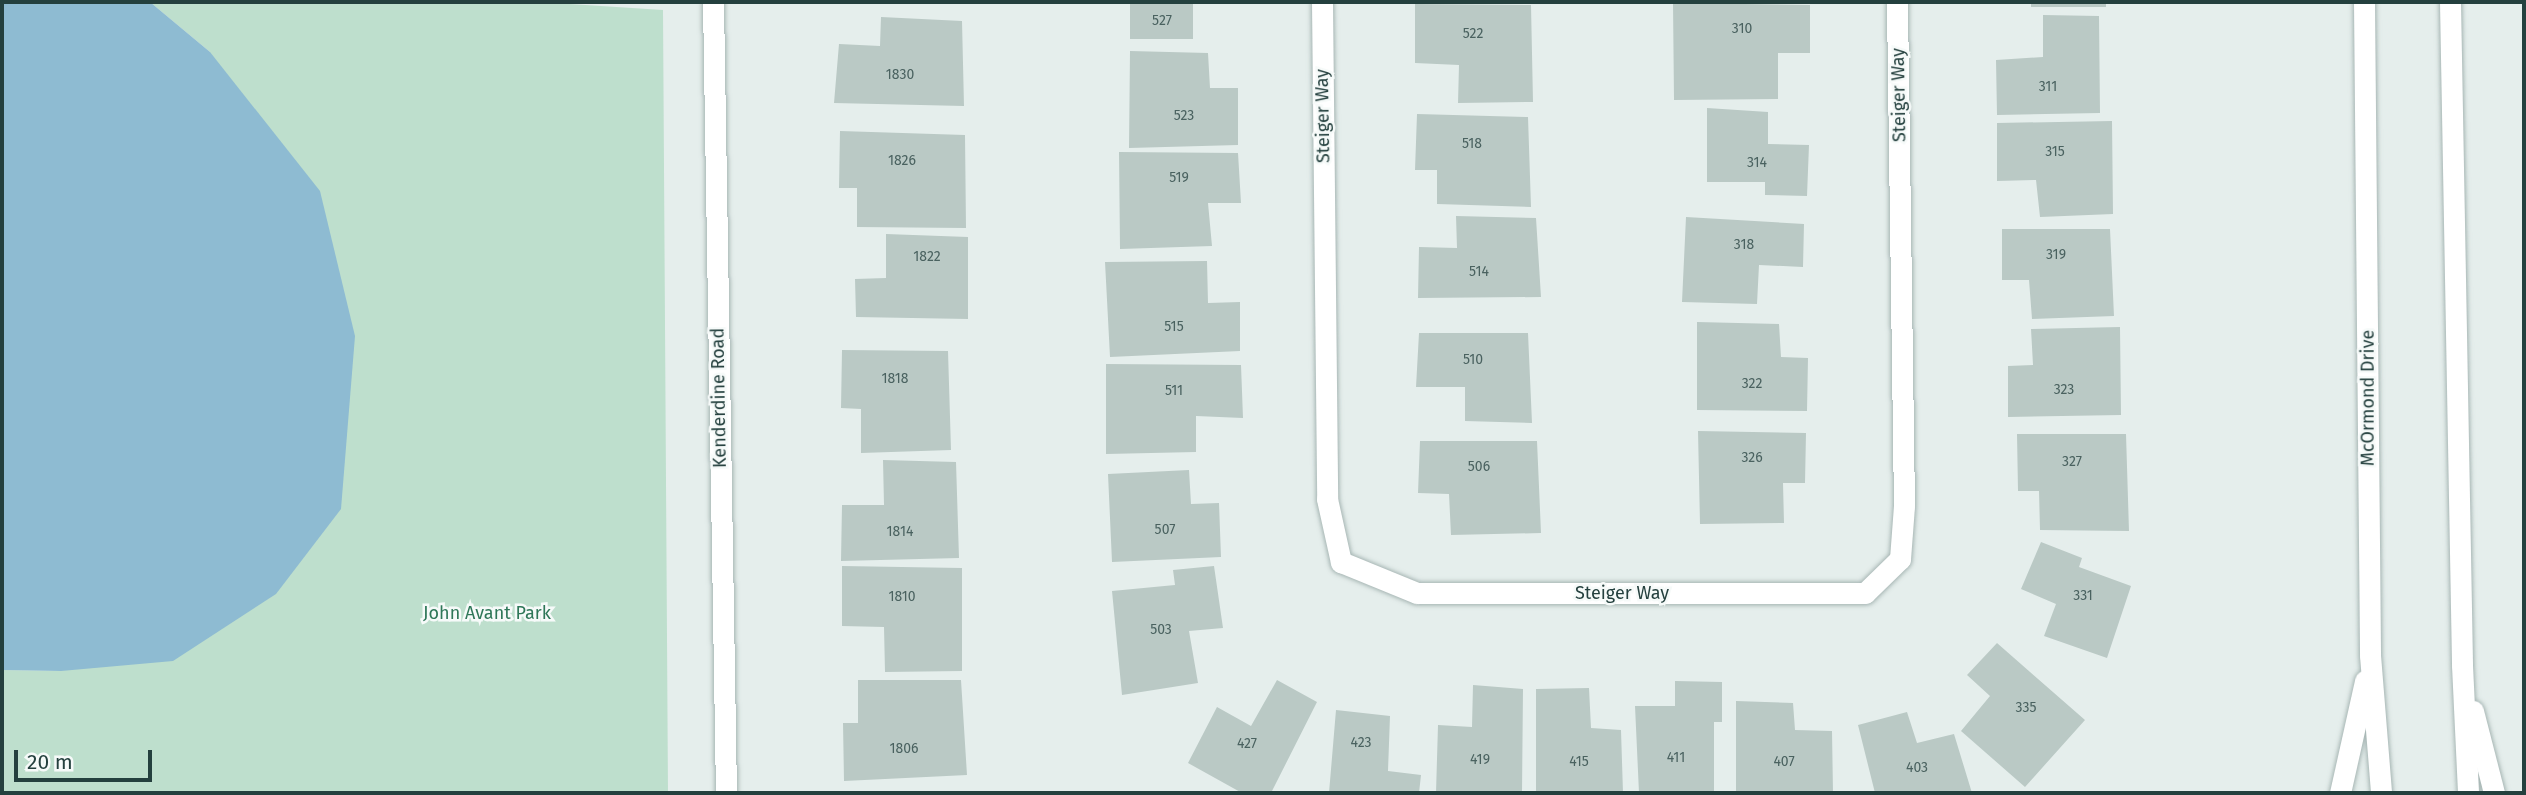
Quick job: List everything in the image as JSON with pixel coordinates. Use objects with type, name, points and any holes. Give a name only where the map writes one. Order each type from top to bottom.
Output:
[{"type":"street","name":"Kenderdine Road","points":[[713,2],[726,793]]},
{"type":"street","name":"Steiger Way","points":[[1322,2],[1326,499],[1341,562],[1417,593],[1865,593],[1900,559],[1904,506],[1897,2]]},
{"type":"street","name":"McOrmond Drive","points":[[2364,2],[2370,655],[2381,793]]},
{"type":"street","points":[[2450,2],[2462,665],[2468,793]]},
{"type":"street","points":[[2340,793],[2370,655]]},
{"type":"street","points":[[2462,665],[2494,793]]},
{"type":"green space","name":"John Avant Park","points":[[150,2],[539,2],[663,10],[668,793],[2,793],[2,670],[61,671],[210,52]]},
{"type":"water","points":[[2,2],[150,2],[210,52],[320,191],[355,336],[341,509],[276,594],[173,661],[61,671],[2,670]]},
{"type":"building","points":[[1130,2],[1193,2],[1193,39],[1130,39]]},
{"type":"building","points":[[2031,2],[2106,2],[2106,7],[2031,7]]},
{"type":"building","points":[[1673,3],[1810,5],[1810,53],[1778,53],[1778,99],[1674,100]]},
{"type":"building","points":[[1415,4],[1531,5],[1533,102],[1458,103],[1459,65],[1415,63]]},
{"type":"building","points":[[2043,15],[2099,16],[2100,113],[1997,115],[1996,60],[2043,57]]},
{"type":"building","points":[[881,17],[962,21],[964,106],[834,103],[839,44],[880,46]]},
{"type":"building","points":[[1130,51],[1208,53],[1210,88],[1238,88],[1238,145],[1129,148]]},
{"type":"building","points":[[1707,108],[1768,112],[1768,144],[1809,145],[1807,196],[1765,195],[1765,182],[1707,182]]},
{"type":"building","points":[[1417,114],[1528,117],[1531,207],[1437,204],[1437,170],[1415,170]]},
{"type":"building","points":[[2112,121],[2113,214],[2040,217],[2036,180],[1997,181],[1997,123]]},
{"type":"building","points":[[840,131],[965,135],[966,228],[857,227],[857,188],[839,188]]},
{"type":"building","points":[[1119,152],[1238,153],[1241,203],[1208,203],[1212,246],[1120,249]]},
{"type":"building","points":[[1456,216],[1536,218],[1541,297],[1418,298],[1419,247],[1457,248]]},
{"type":"building","points":[[1686,217],[1804,224],[1803,267],[1759,265],[1757,304],[1682,302]]},
{"type":"building","points":[[2002,229],[2110,229],[2114,316],[2032,319],[2029,280],[2002,280]]},
{"type":"building","points":[[886,234],[968,237],[968,319],[856,317],[855,279],[886,278]]},
{"type":"building","points":[[1207,261],[1208,303],[1240,302],[1240,351],[1110,357],[1105,262]]},
{"type":"building","points":[[1697,322],[1779,324],[1781,357],[1808,358],[1807,411],[1697,410]]},
{"type":"building","points":[[2120,327],[2121,415],[2008,417],[2008,366],[2033,365],[2031,329]]},
{"type":"building","points":[[1419,333],[1528,333],[1532,423],[1465,421],[1465,387],[1416,387]]},
{"type":"building","points":[[842,350],[948,351],[951,450],[861,453],[861,409],[841,408]]},
{"type":"building","points":[[1106,364],[1241,365],[1243,418],[1196,416],[1196,452],[1106,454]]},
{"type":"building","points":[[1698,431],[1806,433],[1805,483],[1783,483],[1784,523],[1700,524]]},
{"type":"building","points":[[2017,434],[2126,434],[2129,531],[2040,530],[2039,491],[2018,491]]},
{"type":"building","points":[[1420,441],[1537,441],[1541,533],[1451,535],[1449,494],[1418,493]]},
{"type":"building","points":[[883,460],[956,462],[959,558],[841,561],[842,505],[884,505]]},
{"type":"building","points":[[1189,470],[1191,504],[1219,503],[1221,557],[1112,562],[1108,474]]},
{"type":"building","points":[[2041,542],[2082,558],[2079,567],[2131,586],[2107,658],[2044,636],[2056,604],[2021,589]]},
{"type":"building","points":[[842,566],[962,568],[962,671],[885,672],[884,627],[842,626]]},
{"type":"building","points":[[1214,566],[1223,628],[1189,631],[1198,683],[1122,695],[1112,591],[1175,585],[1173,570]]},
{"type":"building","points":[[1997,643],[2085,720],[2025,787],[1961,731],[1990,696],[1967,675]]},
{"type":"building","points":[[858,680],[961,680],[967,775],[844,781],[843,723],[858,723]]},
{"type":"building","points":[[1277,680],[1317,702],[1271,793],[1242,793],[1188,763],[1217,707],[1251,726]]},
{"type":"building","points":[[1675,681],[1722,682],[1722,722],[1714,722],[1714,793],[1639,793],[1635,706],[1675,706]]},
{"type":"building","points":[[1473,685],[1523,689],[1522,793],[1436,793],[1438,725],[1472,727]]},
{"type":"building","points":[[1589,688],[1591,728],[1621,730],[1623,793],[1536,793],[1536,689]]},
{"type":"building","points":[[1736,701],[1793,703],[1795,730],[1832,731],[1833,793],[1736,793]]},
{"type":"building","points":[[1336,710],[1390,716],[1388,771],[1421,775],[1419,793],[1329,793]]},
{"type":"building","points":[[1907,712],[1917,743],[1954,734],[1972,793],[1875,793],[1858,725]]}]
